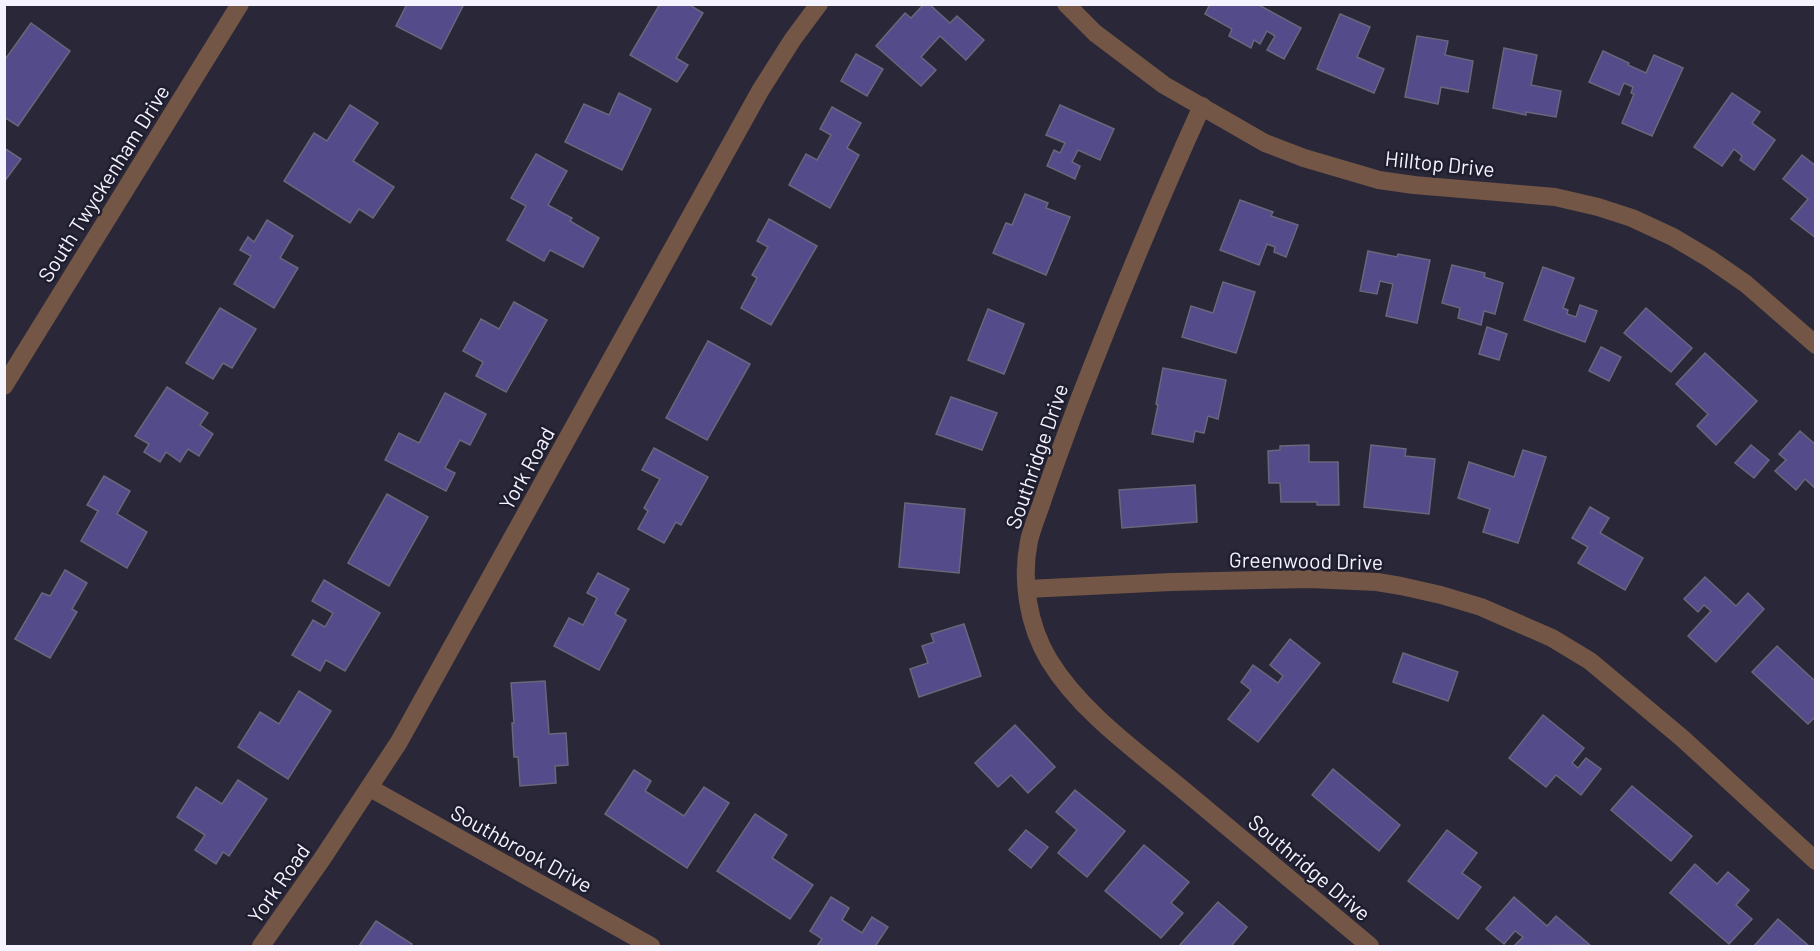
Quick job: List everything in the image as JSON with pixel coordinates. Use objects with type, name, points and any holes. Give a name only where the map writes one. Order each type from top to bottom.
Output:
[{"type":"street","name":"South Twyckenham Drive","points":[[4,386],[240,4]]},
{"type":"street","name":"York Road","points":[[261,946],[370,788],[405,732],[760,91],[793,39],[819,4]]},
{"type":"street","name":"Hilltop Drive","points":[[1066,4],[1095,33],[1164,85],[1265,143],[1304,158],[1379,180],[1555,197],[1632,218],[1673,237],[1710,259],[1746,284],[1815,345]]},
{"type":"street","name":"Southridge Drive","points":[[1202,106],[1118,300],[1052,471],[1029,540],[1026,572],[1029,608],[1037,636],[1048,659],[1071,692],[1144,758],[1370,946]]},
{"type":"street","name":"Greenwood Drive","points":[[1027,589],[1171,582],[1310,579],[1377,582],[1441,595],[1481,607],[1552,638],[1590,661],[1682,738],[1815,861]]},
{"type":"street","name":"Southbrook Drive","points":[[370,788],[651,946]]},
{"type":"building","points":[[407,4],[464,4],[441,49],[396,26]]},
{"type":"building","points":[[660,4],[688,4],[703,13],[676,58],[688,65],[677,82],[630,55]]},
{"type":"building","points":[[924,4],[929,4],[950,23],[957,16],[984,40],[966,60],[940,36],[921,57],[936,70],[921,86],[876,46],[905,13],[911,18]]},
{"type":"building","points":[[1210,4],[1257,4],[1301,28],[1284,59],[1267,50],[1275,36],[1267,31],[1260,44],[1254,40],[1251,48],[1229,36],[1232,29],[1205,14]]},
{"type":"building","points":[[1340,14],[1370,27],[1357,57],[1384,69],[1374,93],[1317,69]]},
{"type":"building","points":[[31,23],[70,51],[18,126],[4,117],[4,61]]},
{"type":"building","points":[[1417,36],[1448,41],[1445,55],[1473,61],[1468,92],[1441,87],[1438,104],[1405,97]]},
{"type":"building","points":[[1504,48],[1537,55],[1531,85],[1561,91],[1556,117],[1526,112],[1526,115],[1493,108]]},
{"type":"building","points":[[1603,51],[1646,73],[1654,55],[1683,68],[1652,136],[1622,123],[1634,94],[1631,93],[1633,87],[1624,83],[1619,95],[1589,82]]},
{"type":"building","points":[[856,54],[883,69],[867,96],[841,81]]},
{"type":"building","points":[[619,93],[651,109],[622,170],[565,142],[584,104],[609,115]]},
{"type":"building","points":[[1732,93],[1760,112],[1752,123],[1775,140],[1754,170],[1740,160],[1742,156],[1734,149],[1722,166],[1694,147]]},
{"type":"building","points":[[350,105],[378,123],[353,161],[394,187],[373,218],[359,209],[350,223],[284,181],[314,133],[327,141]]},
{"type":"building","points":[[1060,105],[1114,129],[1100,160],[1078,150],[1072,162],[1080,166],[1075,179],[1047,166],[1054,150],[1060,153],[1065,143],[1046,135]]},
{"type":"building","points":[[832,107],[861,123],[847,148],[859,155],[830,208],[789,185],[806,154],[817,160],[831,135],[820,129]]},
{"type":"building","points":[[4,148],[21,159],[4,182]]},
{"type":"building","points":[[536,154],[567,171],[548,205],[572,218],[570,221],[599,238],[583,267],[550,250],[544,261],[507,240],[526,206],[511,198]]},
{"type":"building","points":[[1802,155],[1816,166],[1816,238],[1791,219],[1808,199],[1783,179]]},
{"type":"building","points":[[1025,194],[1048,203],[1046,208],[1070,217],[1046,275],[993,253],[1006,223],[1012,225]]},
{"type":"building","points":[[1240,200],[1273,212],[1271,216],[1298,225],[1286,257],[1274,252],[1275,247],[1267,244],[1259,265],[1220,250]]},
{"type":"building","points":[[769,219],[817,246],[771,325],[741,308],[757,278],[752,275],[768,247],[757,241]]},
{"type":"building","points":[[267,220],[293,236],[280,258],[298,268],[274,308],[234,284],[251,256],[240,250],[248,237],[254,242]]},
{"type":"building","points":[[1368,251],[1430,260],[1417,323],[1386,316],[1393,284],[1380,281],[1377,294],[1360,291]]},
{"type":"building","points":[[1452,265],[1485,273],[1484,277],[1503,283],[1495,314],[1484,311],[1481,325],[1458,318],[1460,308],[1442,303]]},
{"type":"building","points":[[1543,267],[1574,278],[1563,308],[1568,310],[1567,314],[1576,317],[1580,305],[1597,311],[1585,342],[1524,320]]},
{"type":"building","points":[[1223,282],[1255,292],[1236,353],[1182,337],[1191,306],[1213,313]]},
{"type":"building","points":[[514,302],[547,320],[506,392],[476,376],[483,362],[463,351],[481,319],[499,329]]},
{"type":"building","points":[[220,308],[256,329],[232,368],[223,363],[213,379],[186,363]]},
{"type":"building","points":[[1646,308],[1692,348],[1671,372],[1624,333]]},
{"type":"building","points":[[988,309],[1024,324],[1004,374],[968,360]]},
{"type":"building","points":[[1487,327],[1507,334],[1499,360],[1479,354]]},
{"type":"building","points":[[708,341],[750,364],[707,440],[666,418]]},
{"type":"building","points":[[1601,347],[1621,357],[1609,381],[1589,371]]},
{"type":"building","points":[[1705,353],[1757,401],[1716,445],[1697,426],[1708,414],[1676,384]]},
{"type":"building","points":[[1163,368],[1226,380],[1218,419],[1208,416],[1204,433],[1195,431],[1193,442],[1152,434]]},
{"type":"building","points":[[167,387],[208,413],[200,425],[213,434],[199,456],[188,449],[180,462],[166,452],[160,462],[144,452],[149,444],[135,436]]},
{"type":"building","points":[[445,393],[486,414],[470,445],[460,440],[445,468],[455,473],[446,491],[385,460],[399,433],[419,443]]},
{"type":"building","points":[[951,397],[997,413],[982,450],[936,434]]},
{"type":"building","points":[[1800,431],[1816,445],[1816,489],[1805,479],[1796,490],[1775,471],[1786,460],[1779,454]]},
{"type":"building","points":[[1309,445],[1309,462],[1338,462],[1339,505],[1317,505],[1317,502],[1281,502],[1280,483],[1269,483],[1268,451],[1280,450],[1280,446]]},
{"type":"building","points":[[1371,445],[1406,449],[1405,456],[1435,459],[1429,514],[1364,507]]},
{"type":"building","points":[[1751,445],[1769,460],[1754,478],[1735,463]]},
{"type":"building","points":[[654,448],[708,477],[681,525],[676,522],[664,543],[638,529],[648,511],[644,508],[660,479],[642,470]]},
{"type":"building","points":[[1523,450],[1546,457],[1518,543],[1483,532],[1490,509],[1458,498],[1469,462],[1514,477]]},
{"type":"building","points":[[104,476],[130,491],[117,514],[147,532],[127,568],[81,541],[98,511],[87,505]]},
{"type":"building","points":[[1195,485],[1197,522],[1122,528],[1119,490]]},
{"type":"building","points":[[387,494],[428,517],[389,586],[348,563]]},
{"type":"building","points":[[905,503],[965,509],[959,573],[899,567]]},
{"type":"building","points":[[1590,507],[1609,518],[1600,533],[1643,558],[1625,590],[1578,563],[1588,547],[1572,538]]},
{"type":"building","points":[[65,570],[87,583],[72,609],[77,612],[50,658],[15,639],[42,593],[50,596]]},
{"type":"building","points":[[598,573],[629,589],[615,614],[626,620],[599,670],[554,646],[569,618],[583,625],[597,598],[587,593]]},
{"type":"building","points":[[1705,577],[1736,606],[1748,593],[1764,609],[1716,662],[1688,636],[1711,611],[1704,605],[1698,612],[1684,599]]},
{"type":"building","points":[[324,580],[380,613],[345,671],[326,660],[320,671],[292,655],[313,620],[325,627],[333,613],[312,601]]},
{"type":"building","points":[[964,624],[981,676],[919,697],[910,669],[928,663],[922,646],[934,642],[931,634]]},
{"type":"building","points":[[1290,639],[1320,663],[1258,742],[1228,719],[1251,690],[1241,682],[1253,665],[1278,683],[1283,676],[1270,665]]},
{"type":"building","points":[[1777,646],[1816,682],[1816,716],[1808,724],[1752,672]]},
{"type":"building","points":[[1403,653],[1458,672],[1448,701],[1393,682]]},
{"type":"building","points":[[545,681],[549,734],[566,733],[568,765],[555,766],[556,783],[520,786],[518,757],[514,757],[511,683]]},
{"type":"building","points":[[299,691],[331,711],[288,779],[238,747],[260,712],[279,724]]},
{"type":"building","points":[[1543,715],[1584,748],[1572,763],[1578,768],[1586,758],[1601,769],[1581,795],[1556,775],[1546,787],[1509,758]]},
{"type":"building","points":[[1015,725],[1055,767],[1028,793],[1011,775],[998,787],[975,763]]},
{"type":"building","points":[[1333,769],[1400,825],[1379,851],[1312,795]]},
{"type":"building","points":[[634,770],[651,781],[645,791],[684,816],[704,787],[729,803],[687,868],[605,814]]},
{"type":"building","points":[[238,780],[267,799],[229,856],[223,852],[216,864],[195,850],[205,835],[177,817],[196,787],[222,804]]},
{"type":"building","points":[[1632,786],[1692,836],[1671,861],[1611,810]]},
{"type":"building","points":[[1075,790],[1125,831],[1087,877],[1058,853],[1077,830],[1056,812]]},
{"type":"building","points":[[755,814],[787,835],[772,858],[813,885],[790,919],[717,871]]},
{"type":"building","points":[[1026,830],[1048,847],[1031,868],[1009,850]]},
{"type":"building","points":[[1447,830],[1477,853],[1462,873],[1481,887],[1458,919],[1408,881]]},
{"type":"building","points":[[1144,845],[1189,882],[1171,903],[1183,913],[1161,938],[1105,891]]},
{"type":"building","points":[[1695,864],[1717,884],[1728,872],[1749,890],[1736,905],[1752,919],[1729,944],[1670,893]]},
{"type":"building","points":[[831,897],[849,908],[842,920],[862,933],[872,917],[888,927],[876,945],[878,946],[817,946],[822,939],[810,931]]},
{"type":"building","points":[[1514,897],[1547,926],[1556,916],[1590,945],[1514,946],[1523,937],[1515,931],[1504,944],[1486,929]]},
{"type":"building","points":[[1218,902],[1247,927],[1232,945],[1234,946],[1179,946]]},
{"type":"building","points":[[1778,919],[1809,946],[1754,946]]},
{"type":"building","points":[[376,921],[412,944],[411,946],[359,946]]}]
